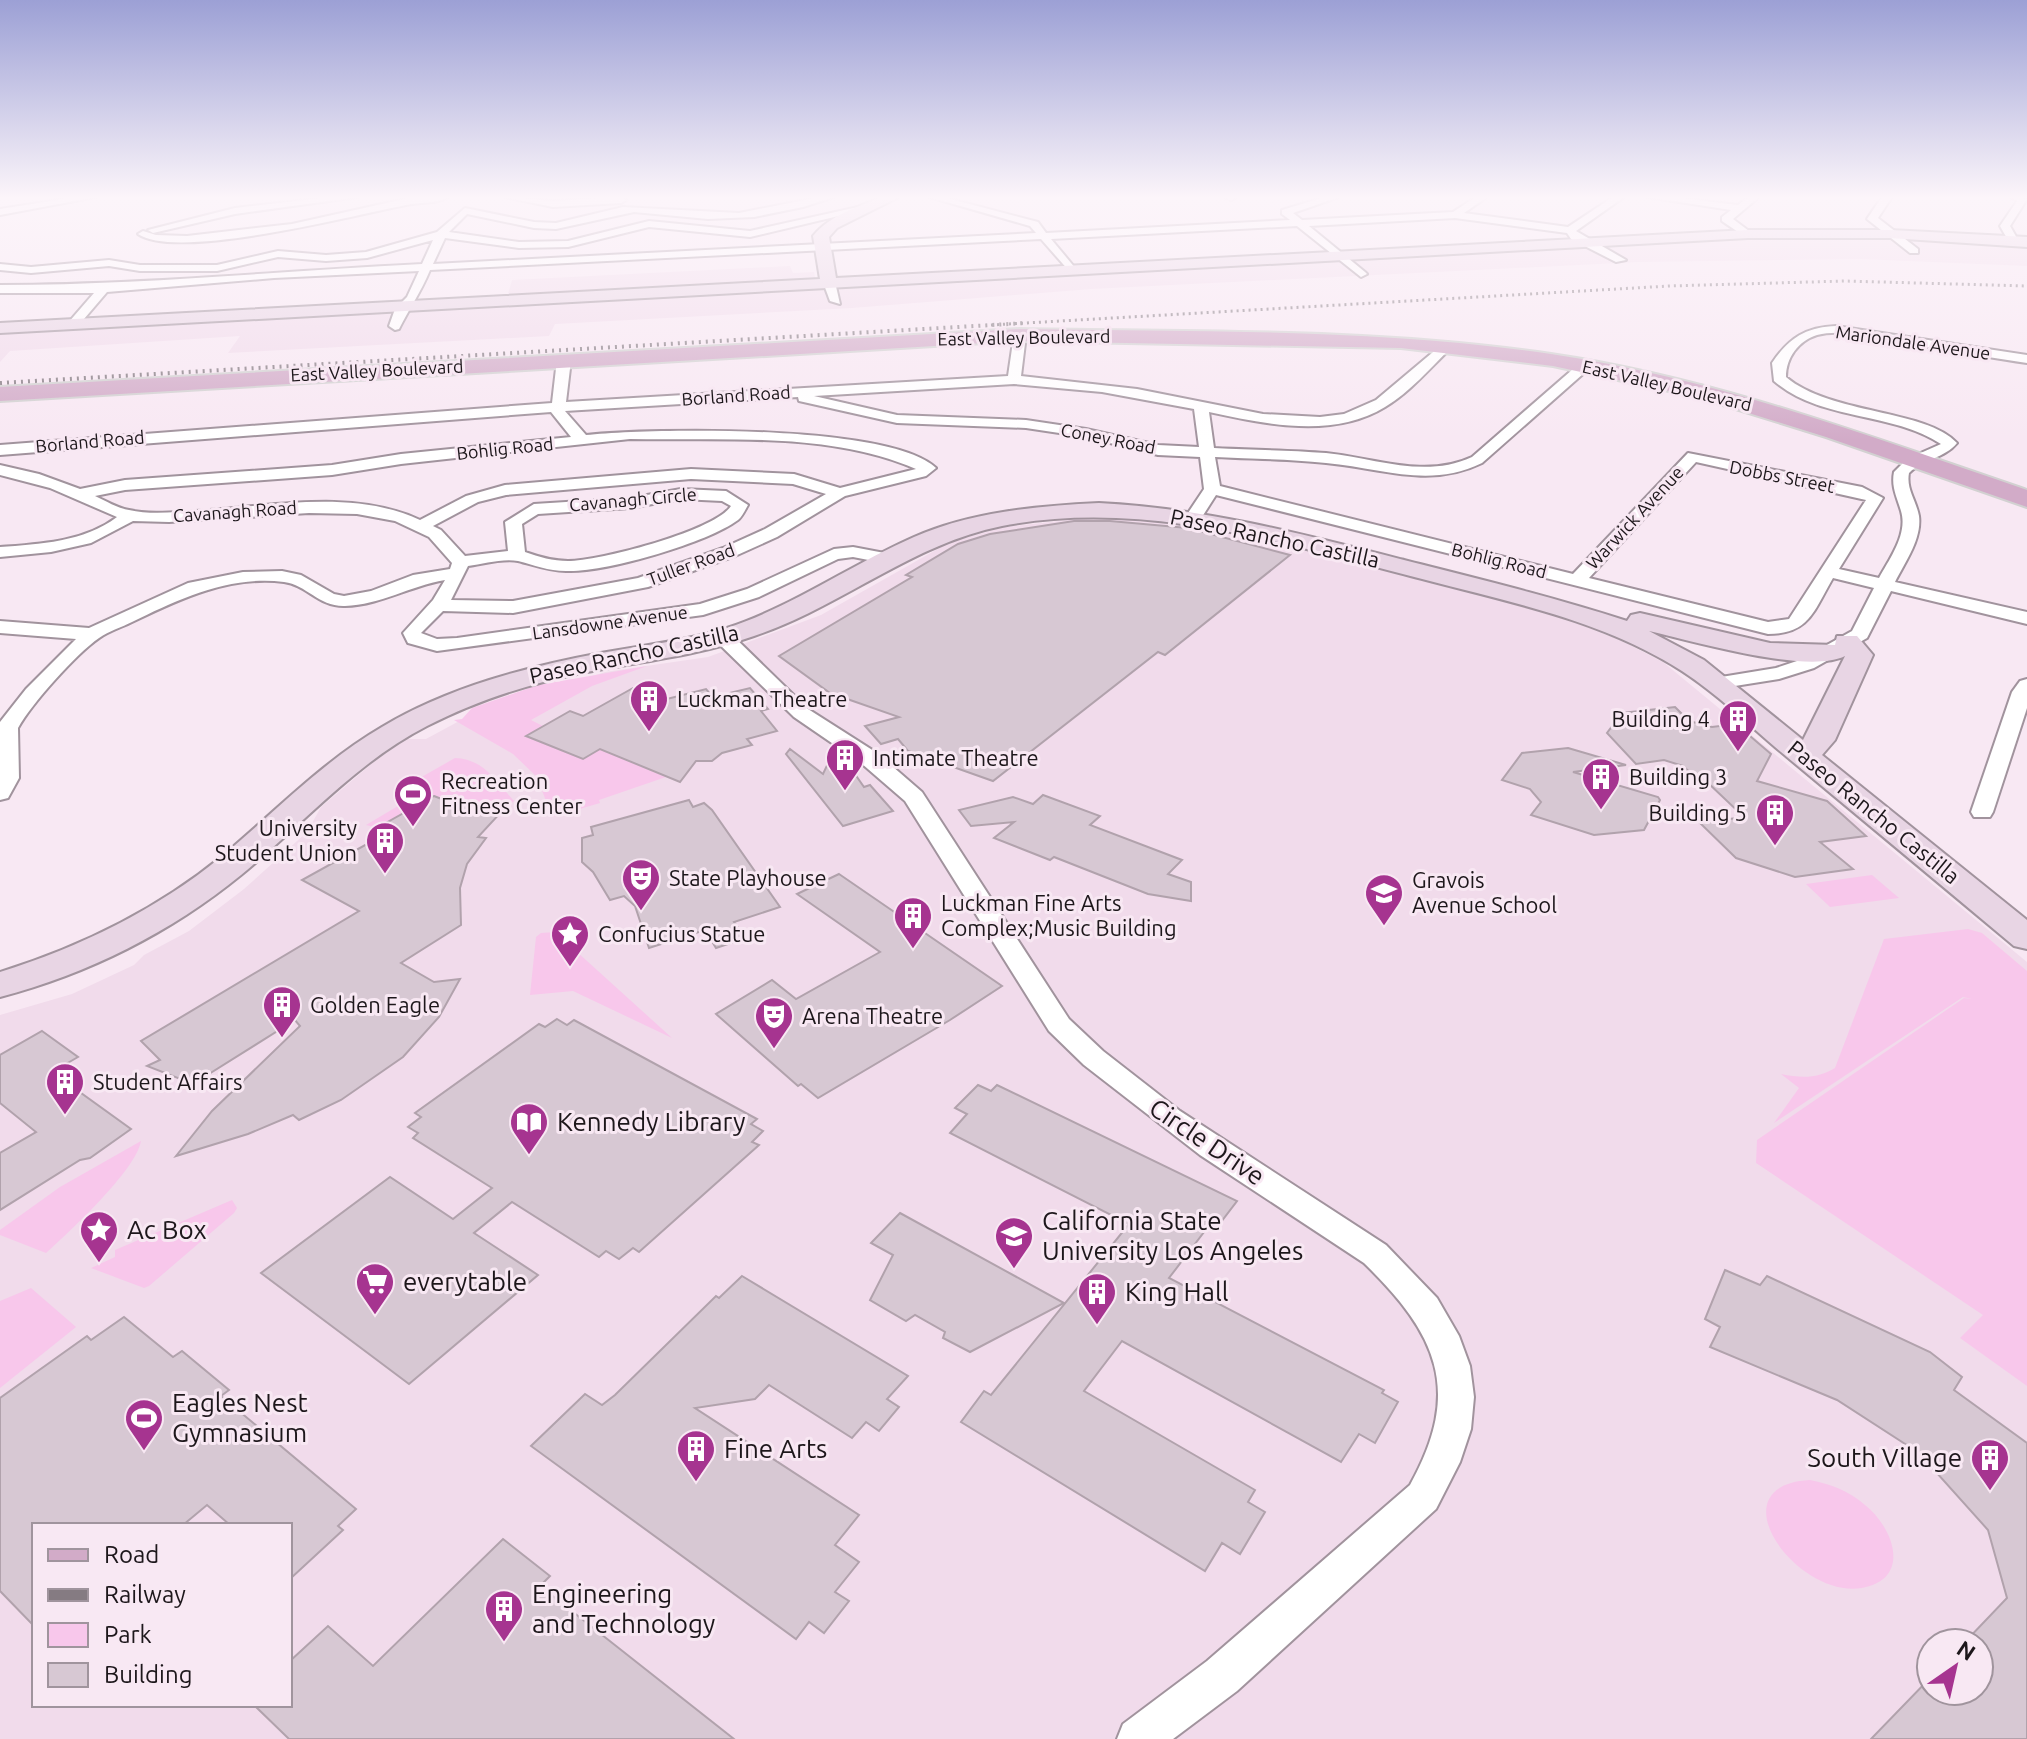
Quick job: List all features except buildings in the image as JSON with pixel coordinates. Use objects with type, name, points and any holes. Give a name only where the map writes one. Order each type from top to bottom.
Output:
[{"type":"main road","name":"East Valley Boulevard","points":[[0,394],[1020,335],[1377,341],[1445,346],[1585,366],[1732,399],[2018,496]]},
{"type":"main road","points":[[1902,488],[1928,479],[2018,496]]},
{"type":"street","points":[[0,289],[103,289],[235,278]]},
{"type":"street","points":[[395,326],[401,309],[412,299],[422,278]]},
{"type":"street","points":[[828,278],[836,301]]},
{"type":"street","points":[[0,328],[900,278]]},
{"type":"street","points":[[74,323],[103,289]]},
{"type":"street","name":"Mariondale Avenue","points":[[1916,461],[1946,448],[1950,443],[1947,438],[1921,427],[1832,406],[1784,383],[1778,375],[1778,365],[1801,337],[1816,332],[1862,333],[2027,359]]},
{"type":"street","points":[[1014,380],[1020,335]]},
{"type":"street","name":"Borland Road","points":[[0,450],[557,407],[1014,380],[1088,385],[1201,408],[1297,421],[1326,420],[1360,414],[1374,408],[1445,346]]},
{"type":"street","points":[[564,360],[557,407],[581,439]]},
{"type":"street","name":"Coney Road","points":[[792,392],[811,401],[897,419],[1026,424],[1086,433],[1140,447],[1326,458],[1427,473],[1456,470],[1477,460],[1585,366]]},
{"type":"street","points":[[1194,516],[1212,489],[1201,408]]},
{"type":"street","name":"Bohlig Road","points":[[79,494],[125,485],[332,470],[401,459],[630,435],[805,438],[892,453],[928,468]]},
{"type":"street","name":"Dobbs Street","points":[[1693,456],[1720,465],[1872,495],[1875,498],[1831,572]]},
{"type":"street","name":"Warwick Avenue","points":[[1577,580],[1693,456]]},
{"type":"street","points":[[1716,683],[1779,673],[1840,647],[1860,634],[1887,585],[1913,523],[1910,505],[1902,488],[1901,473],[1916,461]]},
{"type":"street","name":"Tuller Road","points":[[438,605],[531,604],[673,574],[771,533],[839,493],[920,473],[928,468]]},
{"type":"street","name":"Cavanagh Road","points":[[0,470],[79,494],[129,516],[322,508],[379,513],[422,525],[446,538],[459,567]]},
{"type":"street","points":[[422,525],[472,499],[505,490],[691,474],[794,479],[839,493]]},
{"type":"street","name":"Bohlig Road","points":[[1212,489],[1768,628],[1786,628],[1796,623],[1831,572]]},
{"type":"street","name":"Cavanagh Circle","points":[[92,634],[194,587],[243,577],[282,576],[301,580],[329,599],[344,601],[375,596],[459,567],[517,555],[535,562],[560,564],[606,562],[639,556],[733,516],[740,505],[726,496],[698,493],[630,503],[534,509],[513,522],[517,555]]},
{"type":"street","name":"Paseo Rancho Castilla","points":[[0,985],[77,959],[157,919],[220,875],[361,754],[440,709],[479,692],[549,672],[724,638],[790,613],[889,559],[943,534],[1026,515],[1105,510],[1194,516],[1550,604],[1592,616],[1650,641],[1716,683],[2027,938]]},
{"type":"street","points":[[0,552],[65,543],[118,526],[129,516]]},
{"type":"street","name":"Lansdowne Avenue","points":[[459,567],[438,605],[416,625],[412,633],[415,639],[437,645],[457,644],[681,614],[753,593],[834,554],[853,552],[889,559]]},
{"type":"street","points":[[1831,572],[2027,618]]},
{"type":"street","points":[[1550,604],[1619,615],[1742,647],[1775,651],[1840,647],[1859,655],[1820,740],[1804,755]]},
{"type":"street","points":[[0,627],[92,634]]},
{"type":"street","points":[[0,793],[6,788],[10,771],[3,747],[10,722],[92,634]]},
{"type":"street","name":"Circle Drive","points":[[724,638],[801,713],[869,758],[914,797],[1059,1025],[1082,1049],[1144,1101],[1375,1254],[1404,1279],[1428,1310],[1442,1338],[1454,1374],[1457,1408],[1453,1437],[1442,1468],[1423,1497],[1222,1676],[1138,1739]]},
{"type":"street","points":[[1982,812],[2025,690]]},
{"type":"shaded area","points":[[549,278],[812,278],[508,294],[512,280]]},
{"type":"shaded area","points":[[933,278],[1311,278],[1091,289],[852,308],[555,324],[549,336],[228,353],[240,336],[10,351],[0,362],[0,333]]},
{"type":"shaded area","name":"California State University Los Angeles","points":[[1088,518],[1166,521],[1262,539],[1553,614],[1620,640],[1663,662],[2027,962],[2027,1739],[0,1739],[0,1015],[72,994],[134,965],[144,955],[189,931],[244,889],[307,832],[321,807],[406,739],[426,739],[463,719],[605,672],[708,657],[821,615],[950,542],[1005,527]]},
{"type":"green space","points":[[647,666],[592,686],[531,720],[543,726],[527,736],[583,759],[600,749],[666,777],[599,800],[600,803],[552,817],[537,777],[513,754],[454,720],[462,719],[472,708],[538,685]]},
{"type":"green space","points":[[455,758],[482,767],[514,801],[504,809],[436,797],[377,828],[366,825],[425,790],[411,783]]},
{"type":"green space","points":[[1872,875],[1899,898],[1830,907],[1806,884]]},
{"type":"green space","points":[[1968,929],[1982,933],[2027,971],[2027,1386],[1960,1338],[1983,1315],[1756,1163],[1757,1140],[1964,998],[1971,999],[1963,997],[1774,1123],[1799,1088],[1781,1074],[1809,1077],[1835,1068],[1884,939]]},
{"type":"green space","points":[[555,932],[672,1038],[573,991],[530,995],[536,937],[541,933]]},
{"type":"green space","points":[[141,1141],[115,1183],[46,1253],[0,1235],[0,1230],[60,1187]]},
{"type":"green space","points":[[232,1200],[237,1208],[234,1213],[149,1286],[144,1288],[91,1268],[115,1257],[115,1250]]},
{"type":"green space","points":[[31,1288],[76,1327],[0,1388],[0,1301]]},
{"type":"green space","points":[[1810,1480],[1853,1496],[1884,1526],[1890,1539],[1893,1564],[1878,1583],[1862,1588],[1837,1587],[1813,1576],[1791,1560],[1775,1540],[1767,1519],[1768,1501],[1782,1487]]},
{"type":"railway","points":[[991,325],[1669,286],[1845,281],[2027,286]]},
{"type":"railway","points":[[0,383],[1026,323]]},
{"type":"place","name":"Luckman Theatre","points":[[649,733]]},
{"type":"place","name":"Building 4","points":[[1738,753]]},
{"type":"place","name":"Intimate Theatre","points":[[845,792]]},
{"type":"place","name":"Building 3","points":[[1601,811]]},
{"type":"place","name":"Recreation Fitness Center","points":[[413,828]]},
{"type":"place","name":"Building 5","points":[[1775,847]]},
{"type":"place","name":"University Student Union","points":[[385,875]]},
{"type":"place","name":"State Playhouse","points":[[641,912]]},
{"type":"place","name":"Gravois Avenue School","points":[[1384,927]]},
{"type":"place","name":"Luckman Fine Arts Complex;Music Building","points":[[913,950]]},
{"type":"place","name":"Confucius Statue","points":[[570,968]]},
{"type":"place","name":"Golden Eagle","points":[[282,1039]]},
{"type":"place","name":"Arena Theatre","points":[[774,1050]]},
{"type":"place","name":"Student Affairs","points":[[65,1116]]},
{"type":"place","name":"Kennedy Library","points":[[529,1156]]},
{"type":"place","name":"Ac Box","points":[[99,1264]]},
{"type":"place","name":"California State University Los Angeles","points":[[1014,1270]]},
{"type":"place","name":"everytable","points":[[375,1316]]},
{"type":"place","name":"King Hall","points":[[1097,1326]]},
{"type":"place","name":"Eagles Nest Gymnasium","points":[[144,1452]]},
{"type":"place","name":"Fine Arts","points":[[696,1483]]},
{"type":"place","name":"South Village","points":[[1990,1492]]},
{"type":"place","name":"Engineering and Technology","points":[[504,1643]]}]
